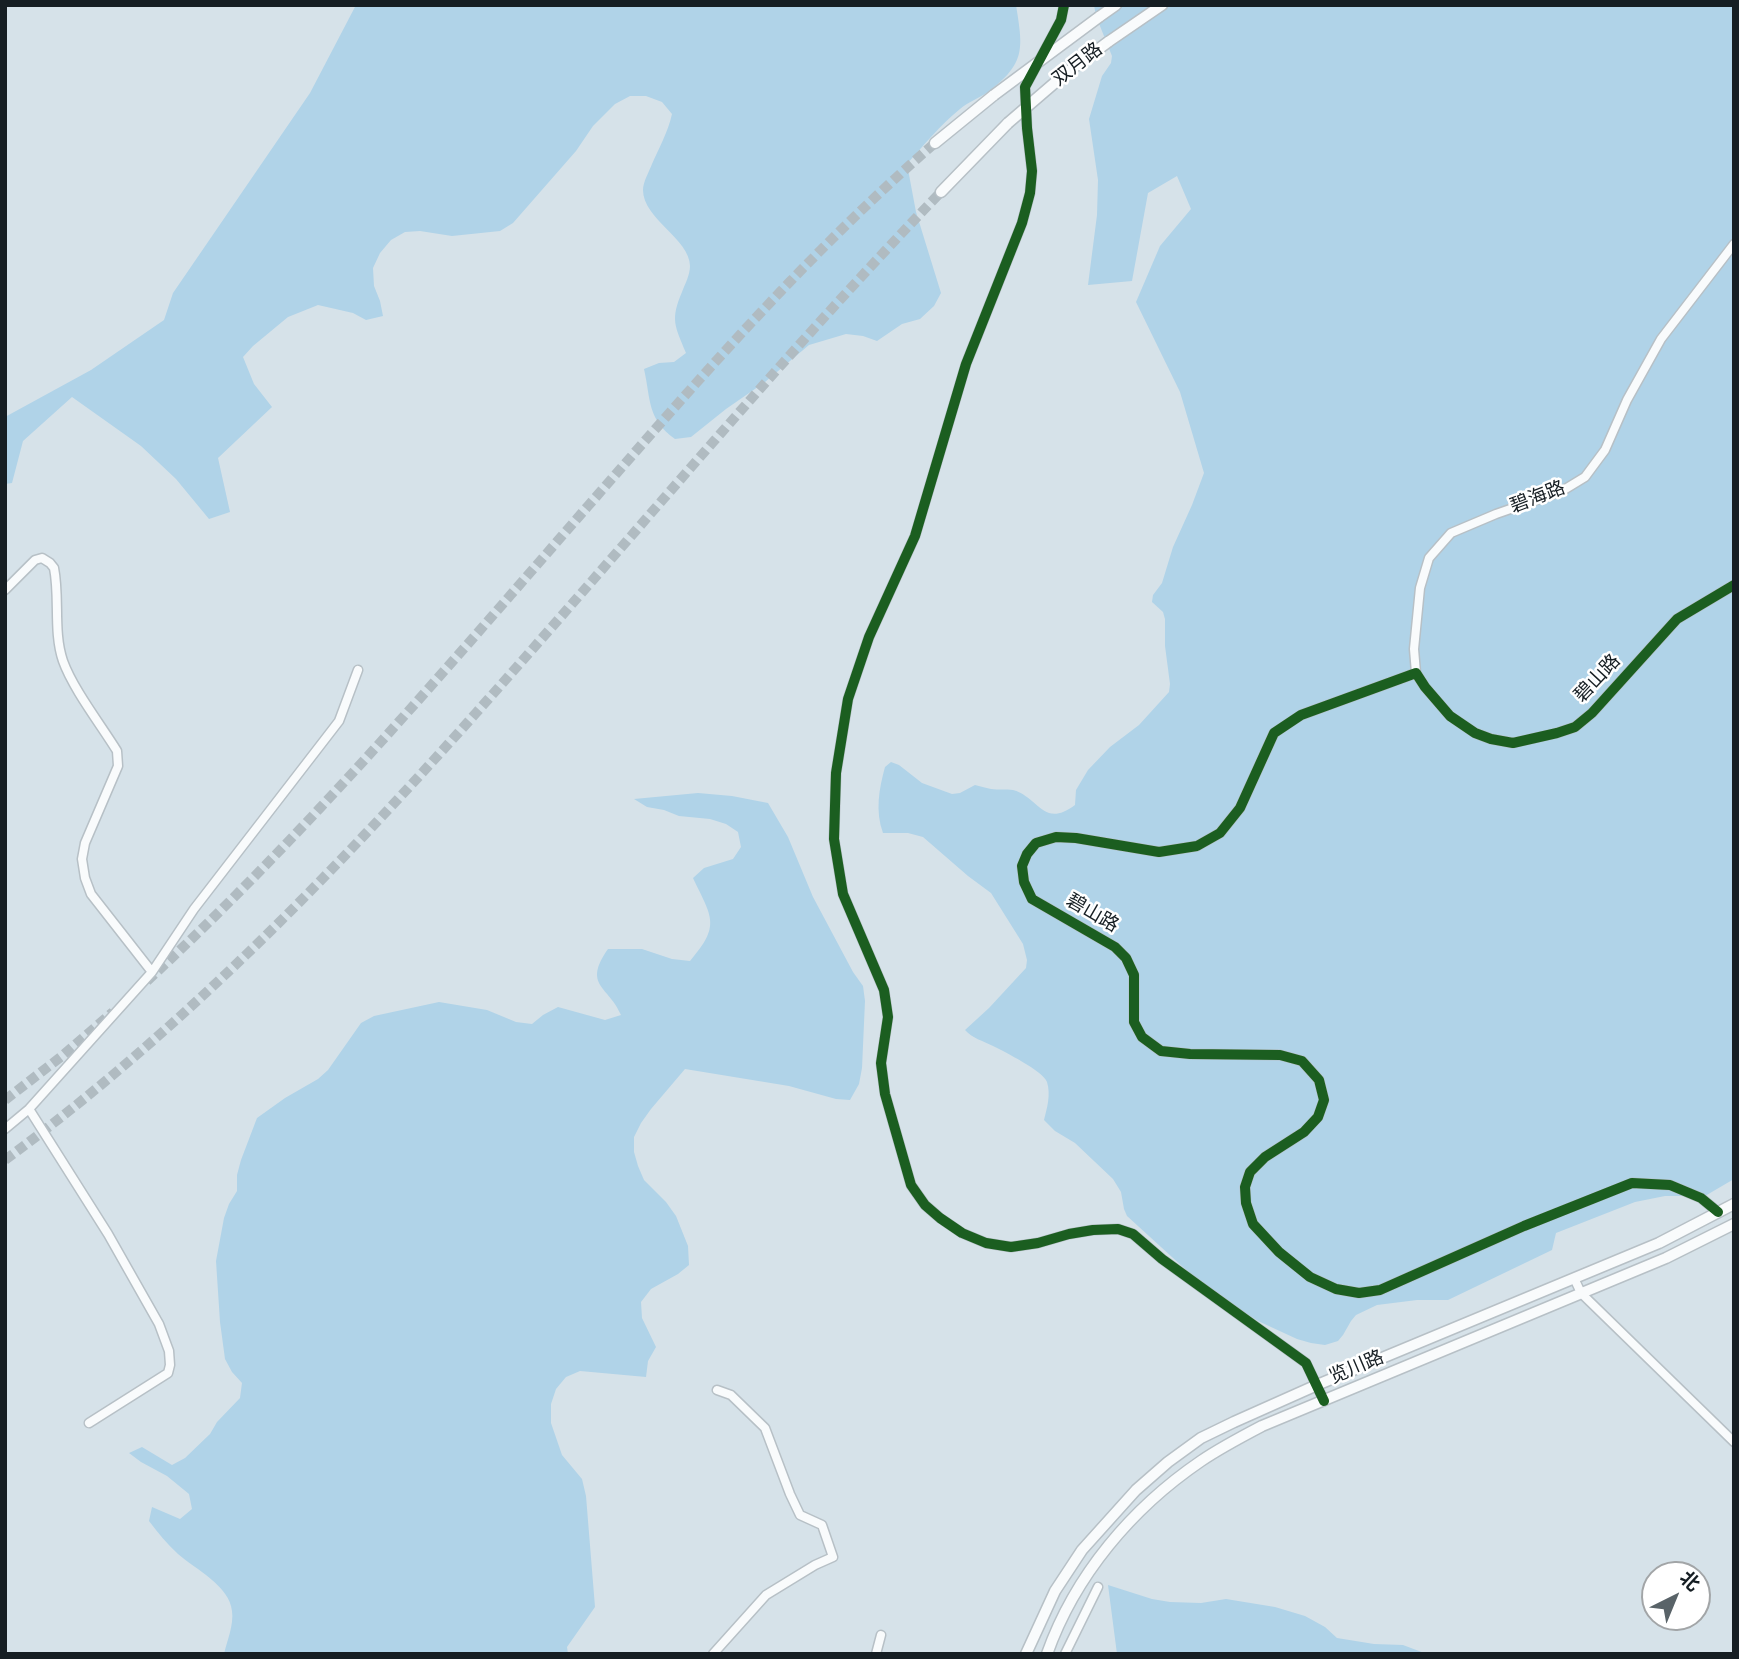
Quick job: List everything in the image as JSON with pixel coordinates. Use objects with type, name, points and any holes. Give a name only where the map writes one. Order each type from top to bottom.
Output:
[{"type":"street","points":[[1064,5],[1061,20],[1025,87],[1032,171],[1022,223],[966,364],[915,536],[869,637],[848,699],[836,773],[835,799],[834,839],[843,894],[884,990],[888,1017],[881,1063],[885,1094],[911,1185],[925,1205],[962,1233],[986,1243],[1011,1247],[1093,1230],[1118,1229],[1133,1234],[1163,1259],[1306,1363],[1324,1401]]},
{"type":"street","name":"双月路","points":[[935,143],[994,95],[1116,5]]},
{"type":"street","name":"双月路","points":[[941,192],[1008,123],[1065,74],[1162,5]]},
{"type":"street","name":"碧海路","points":[[1416,673],[1414,649],[1420,588],[1429,558],[1451,533],[1562,491],[1585,477],[1605,450],[1661,338],[1734,244]]},
{"type":"street","points":[[5,590],[35,559],[42,558],[54,568],[63,660],[117,751],[118,766],[85,842],[82,859],[85,878],[91,894],[152,972]]},
{"type":"street","name":"碧山路","points":[[1718,1212],[1701,1198],[1670,1185],[1632,1184],[1524,1226],[1380,1290],[1359,1293],[1336,1289],[1318,1281],[1279,1252],[1253,1224],[1246,1203],[1245,1187],[1250,1172],[1265,1157],[1304,1132],[1318,1117],[1324,1100],[1319,1080],[1302,1061],[1280,1055],[1161,1051],[1142,1037],[1134,1022],[1134,975],[1126,958],[1115,947],[1032,899],[1024,883],[1022,866],[1036,843],[1056,837],[1159,852],[1197,846],[1220,833],[1240,808],[1274,733],[1301,715],[1416,673],[1450,716],[1475,733],[1491,739],[1513,743],[1575,727],[1592,713],[1677,618],[1734,585]]},
{"type":"street","points":[[5,1129],[29,1109],[152,972],[194,909],[340,721],[358,670]]},
{"type":"street","points":[[29,1109],[114,1245],[159,1324],[169,1351],[170,1365],[167,1373],[89,1423]]},
{"type":"street","name":"览川路","points":[[1026,1654],[1055,1591],[1082,1550],[1136,1490],[1201,1438],[1317,1385],[1659,1243],[1734,1204]]},
{"type":"street","name":"览川路","points":[[1047,1654],[1068,1603],[1110,1544],[1168,1485],[1202,1460],[1262,1426],[1666,1258],[1734,1224]]},
{"type":"street","points":[[1574,1278],[1581,1293],[1734,1442]]},
{"type":"street","points":[[713,1654],[766,1595],[833,1557],[822,1525],[800,1515],[765,1427],[732,1395],[717,1390]]},
{"type":"street","points":[[1072,1564],[1087,1574]]},
{"type":"street","points":[[1065,1654],[1098,1587]]},
{"type":"street","points":[[876,1654],[881,1635]]},
{"type":"shaded area","points":[[356,5],[1016,5],[1020,44],[1015,63],[1000,82],[953,115],[907,164],[916,212],[941,293],[934,306],[920,319],[902,324],[877,341],[846,334],[809,345],[765,382],[691,437],[675,439],[659,424],[652,408],[644,369],[659,363],[674,362],[686,353],[675,316],[689,273],[688,256],[650,210],[643,190],[672,114],[662,102],[646,96],[630,96],[615,104],[593,126],[576,151],[513,223],[500,231],[452,236],[420,231],[405,232],[391,240],[380,253],[373,268],[374,286],[383,316],[366,320],[353,313],[318,305],[288,317],[253,346],[243,357],[254,384],[272,407],[218,458],[230,512],[209,519],[176,479],[141,446],[72,397],[23,441],[12,483],[5,484],[5,417],[91,370],[164,320],[173,293],[310,93]]},
{"type":"shaded area","points":[[1094,5],[1734,5],[1734,1179],[1705,1196],[1665,1196],[1635,1202],[1556,1233],[1552,1250],[1448,1300],[1417,1300],[1377,1305],[1356,1315],[1338,1341],[1325,1345],[1297,1339],[1258,1321],[1207,1289],[1127,1216],[1121,1192],[1113,1179],[1075,1143],[1055,1131],[1044,1120],[1049,1092],[1044,1078],[1023,1062],[965,1030],[1026,968],[1023,944],[991,893],[923,837],[908,833],[883,833],[879,816],[881,784],[885,767],[891,762],[922,783],[952,794],[975,785],[1013,790],[1048,813],[1064,812],[1075,805],[1076,790],[1088,770],[1110,747],[1139,725],[1169,692],[1165,619],[1163,612],[1152,602],[1153,595],[1162,583],[1173,547],[1204,473],[1180,392],[1136,302],[1160,246],[1191,209],[1177,176],[1148,193],[1132,281],[1088,285],[1097,215],[1098,180],[1089,119],[1102,76],[1111,63],[1112,56]]},
{"type":"shaded area","points":[[698,793],[768,803],[788,837],[813,897],[863,986],[865,1001],[862,1068],[859,1084],[850,1100],[836,1099],[789,1086],[685,1069],[651,1109],[634,1137],[634,1152],[644,1180],[676,1216],[688,1246],[689,1265],[651,1289],[641,1302],[642,1318],[656,1347],[648,1361],[646,1377],[580,1371],[566,1377],[556,1389],[551,1404],[551,1423],[562,1455],[582,1479],[586,1496],[595,1607],[567,1647],[568,1654],[224,1654],[231,1627],[230,1602],[219,1586],[174,1550],[149,1521],[152,1507],[180,1519],[192,1509],[189,1494],[167,1476],[129,1453],[142,1447],[172,1465],[185,1458],[210,1434],[217,1422],[240,1398],[242,1383],[225,1359],[216,1261],[224,1218],[237,1191],[241,1160],[257,1118],[318,1079],[328,1070],[361,1023],[374,1016],[439,1002],[487,1010],[516,1022],[532,1024],[558,1007],[605,1020],[621,1015],[598,978],[597,971],[608,949],[642,949],[672,959],[690,961],[700,949],[710,929],[709,912],[693,878],[704,868],[733,859],[741,847],[738,832],[726,824],[710,819],[679,816],[647,807],[634,799]]},
{"type":"shaded area","points":[[1108,1585],[1170,1602],[1201,1603],[1226,1599],[1275,1607],[1305,1616],[1325,1627],[1337,1638],[1403,1645],[1427,1654],[1117,1654]]},
{"type":"tunnel","points":[[147,981],[263,868],[374,750],[671,412],[798,273],[935,143]]},
{"type":"tunnel","points":[[5,1160],[132,1059],[193,1005],[310,892],[422,773],[764,385],[941,192]]},
{"type":"tunnel","points":[[5,1100],[113,1012]]},
{"type":"cycle path","points":[[1064,5],[1061,20],[1025,87],[1032,171],[1030,193],[1022,223],[966,364],[915,536],[869,637],[848,699],[836,773],[834,839],[843,894],[884,990],[888,1017],[881,1063],[885,1094],[911,1185],[925,1205],[962,1233],[986,1243],[1011,1247],[1093,1230],[1118,1229],[1133,1234],[1162,1259],[1306,1363],[1324,1401]]},
{"type":"cycle path","points":[[1718,1212],[1701,1198],[1670,1185],[1632,1183],[1524,1226],[1380,1290],[1359,1293],[1336,1289],[1310,1277],[1279,1252],[1253,1224],[1246,1203],[1245,1187],[1250,1172],[1265,1157],[1304,1132],[1318,1117],[1324,1100],[1319,1080],[1302,1061],[1280,1055],[1161,1051],[1142,1037],[1134,1022],[1134,975],[1126,958],[1115,947],[1032,899],[1024,882],[1022,866],[1036,843],[1056,837],[1159,852],[1197,846],[1220,833],[1240,808],[1274,733],[1301,715],[1416,673],[1450,716],[1475,733],[1491,739],[1513,743],[1575,727],[1592,713],[1677,619],[1734,585]]}]
